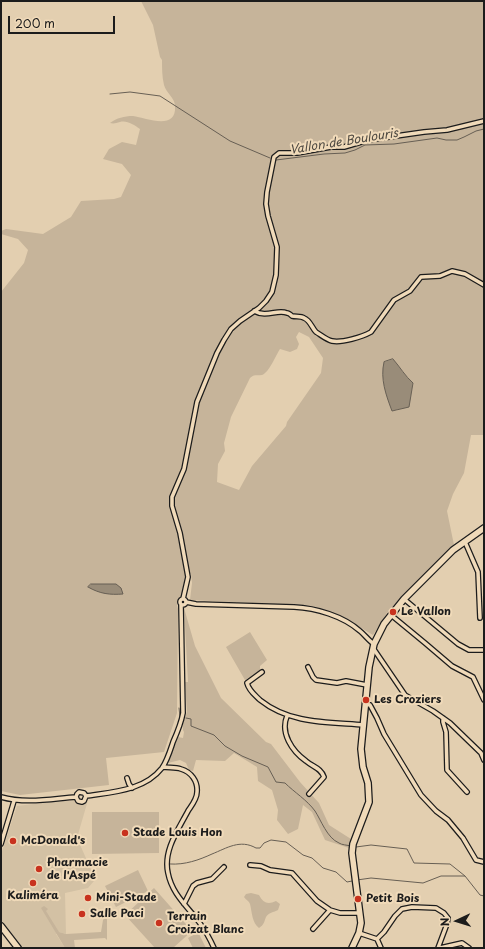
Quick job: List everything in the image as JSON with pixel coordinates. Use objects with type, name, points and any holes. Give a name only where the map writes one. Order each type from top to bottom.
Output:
[{"type":"street","points":[[86,796],[111,793],[132,788],[151,778],[163,767],[180,726],[183,713],[181,605],[185,604],[184,600],[188,582],[188,573],[172,506],[172,497],[184,469],[197,402],[217,353],[231,329],[259,308],[269,297],[276,275],[277,247],[266,204],[273,160],[276,155],[331,147],[344,147],[368,140],[447,130],[484,122]]},
{"type":"street","points":[[254,311],[268,314],[286,312],[292,316],[303,317],[316,332],[325,338],[332,341],[337,341],[366,336],[371,332],[394,300],[410,291],[421,277],[440,276],[452,271],[466,274],[484,285]]},
{"type":"street","points":[[352,948],[359,934],[361,923],[352,853],[355,837],[369,802],[368,783],[362,757],[365,704],[369,666],[373,646],[379,632],[404,599],[453,550],[484,528]]},
{"type":"street","points":[[465,542],[478,572],[480,618]]},
{"type":"street","points":[[404,599],[458,644],[469,650],[484,650]]},
{"type":"street","points":[[184,600],[196,604],[294,607],[310,609],[340,619],[360,631],[373,646],[404,695],[443,718],[480,753],[484,760]]},
{"type":"street","points":[[391,615],[452,666],[473,677],[484,700]]},
{"type":"street","points":[[308,666],[316,680],[337,683],[346,681],[367,685]]},
{"type":"street","points":[[262,672],[247,683],[253,694],[269,708],[300,720],[364,725]]},
{"type":"street","points":[[365,704],[370,705],[384,734],[421,795],[436,811],[448,820],[463,838],[476,860],[484,862]]},
{"type":"street","points":[[287,716],[284,728],[290,744],[305,761],[319,769],[324,777],[309,794]]},
{"type":"street","points":[[443,718],[446,732],[447,770],[467,792]]},
{"type":"street","points":[[163,767],[180,769],[187,772],[195,779],[197,785],[196,798],[170,847],[167,860],[169,880],[179,899],[198,921],[214,948]]},
{"type":"street","points":[[127,778],[132,788]]},
{"type":"street","points":[[76,797],[79,792],[83,792],[86,796]]},
{"type":"street","points":[[76,797],[78,801],[82,802],[86,796]]},
{"type":"street","points":[[1,797],[14,801],[31,802],[76,797]]},
{"type":"street","points":[[1,844],[14,801]]},
{"type":"street","points":[[250,865],[292,873],[317,901],[330,910],[340,913],[360,913]]},
{"type":"street","points":[[179,899],[188,894],[197,883],[212,879],[224,867]]},
{"type":"street","points":[[184,904],[187,900],[188,894]]},
{"type":"street","points":[[377,939],[402,909],[417,907],[436,908],[444,913],[448,918],[439,948]]},
{"type":"street","points":[[313,929],[330,910]]},
{"type":"street","points":[[1,926],[18,948]]},
{"type":"street","points":[[359,934],[377,939]]},
{"type":"street","points":[[377,939],[381,948]]},
{"type":"street","points":[[439,948],[462,942],[469,948]]},
{"type":"shaded area","points":[[141,1],[484,1],[484,435],[471,435],[464,473],[453,494],[447,511],[454,545],[387,613],[373,635],[339,615],[313,607],[190,600],[192,583],[191,574],[186,574],[185,589],[177,604],[177,713],[164,752],[106,758],[109,785],[20,795],[1,791],[1,292],[24,263],[28,250],[18,239],[1,234],[1,231],[6,229],[43,234],[71,217],[81,201],[114,199],[121,197],[131,175],[122,164],[103,159],[109,149],[122,142],[136,145],[140,129],[130,123],[125,122],[110,123],[130,116],[166,121],[174,114],[175,103],[164,85],[162,76],[162,60],[153,25]],"holes":[[[299,332],[309,337],[323,358],[321,373],[287,422],[286,426],[252,466],[239,490],[217,482],[218,464],[225,451],[224,443],[231,417],[250,378],[265,374],[280,349],[290,352],[297,349],[299,344],[296,337]],[[393,359],[413,383],[410,398],[406,405],[403,408],[392,411],[383,382],[384,362]]]},
{"type":"shaded area","points":[[393,359],[413,383],[409,407],[392,411],[383,381],[383,368],[384,362]]},
{"type":"shaded area","points":[[91,584],[116,584],[121,588],[123,594],[101,593],[88,587]]},
{"type":"shaded area","points":[[184,608],[195,646],[221,698],[266,742],[271,744],[300,782],[319,803],[329,825],[351,839],[349,848],[325,840],[312,812],[303,805],[298,829],[288,834],[277,820],[278,810],[272,790],[258,781],[257,767],[234,753],[225,761],[196,760],[193,771],[189,770],[186,763],[180,760],[168,763],[178,737],[183,738],[183,724],[187,712],[185,682],[188,682]]},
{"type":"shaded area","points":[[250,632],[267,660],[260,666],[260,671],[245,680],[226,647]]},
{"type":"shaded area","points":[[88,800],[77,838],[93,874],[94,881],[88,888],[65,893],[66,934],[59,932],[56,934],[65,948],[22,948],[1,923],[1,854],[17,806],[58,801]]},
{"type":"shaded area","name":"Stade Louis Hon","points":[[92,812],[159,812],[159,853],[92,854]]},
{"type":"shaded area","points":[[138,870],[148,891],[116,907],[105,886]]},
{"type":"shaded area","name":"Terrain Croizat Blanc","points":[[154,888],[192,931],[173,948],[155,948],[125,915]]},
{"type":"shaded area","points":[[251,893],[259,895],[262,900],[266,902],[271,903],[276,901],[280,904],[278,910],[267,916],[263,925],[259,928],[254,920],[250,903],[244,897],[246,894]]},
{"type":"shaded area","points":[[44,906],[48,909],[46,911],[59,932],[66,934],[101,932],[104,914],[107,919],[107,940],[105,938],[74,940],[75,948],[65,948],[41,908]]},
{"type":"shaded area","points":[[198,932],[206,948],[193,948],[188,938]]},
{"type":"waterway","name":"Vallon de Boulouris","points":[[110,94],[130,92],[160,96],[230,141],[270,158]]},
{"type":"waterway","name":"Vallon de Boulouris","points":[[276,160],[345,153],[365,145],[394,144],[437,138],[457,140],[484,129]]},
{"type":"waterway","points":[[179,708],[180,717]]},
{"type":"waterway","points":[[186,718],[191,719],[191,726],[214,735],[225,746],[242,756],[268,767],[276,782],[285,783],[312,807],[335,841],[340,844],[351,846]]},
{"type":"waterway","points":[[170,864],[192,862],[239,844],[260,848],[264,843],[271,840],[286,842],[303,855],[312,858],[323,868],[336,872],[347,882],[352,881]]},
{"type":"waterway","points":[[356,847],[371,845],[407,849],[414,863],[450,864],[465,876]]},
{"type":"waterway","points":[[357,880],[371,878],[423,883],[441,876],[465,876],[480,895],[484,896]]},
{"type":"place","name":"Le Vallon","points":[[393,612]]},
{"type":"place","name":"Les Croziers","points":[[366,700]]},
{"type":"place","name":"Stade Louis Hon","points":[[125,833]]},
{"type":"place","name":"McDonald's","points":[[13,841]]},
{"type":"place","name":"Pharmacie de l'Aspé","points":[[39,869]]},
{"type":"place","name":"Kaliméra","points":[[33,883]]},
{"type":"place","name":"Mini-Stade","points":[[88,898]]},
{"type":"place","name":"Petit Bois","points":[[358,899]]},
{"type":"place","name":"Salle Paci","points":[[82,914]]},
{"type":"place","name":"Terrain Croizat Blanc","points":[[159,923]]}]
